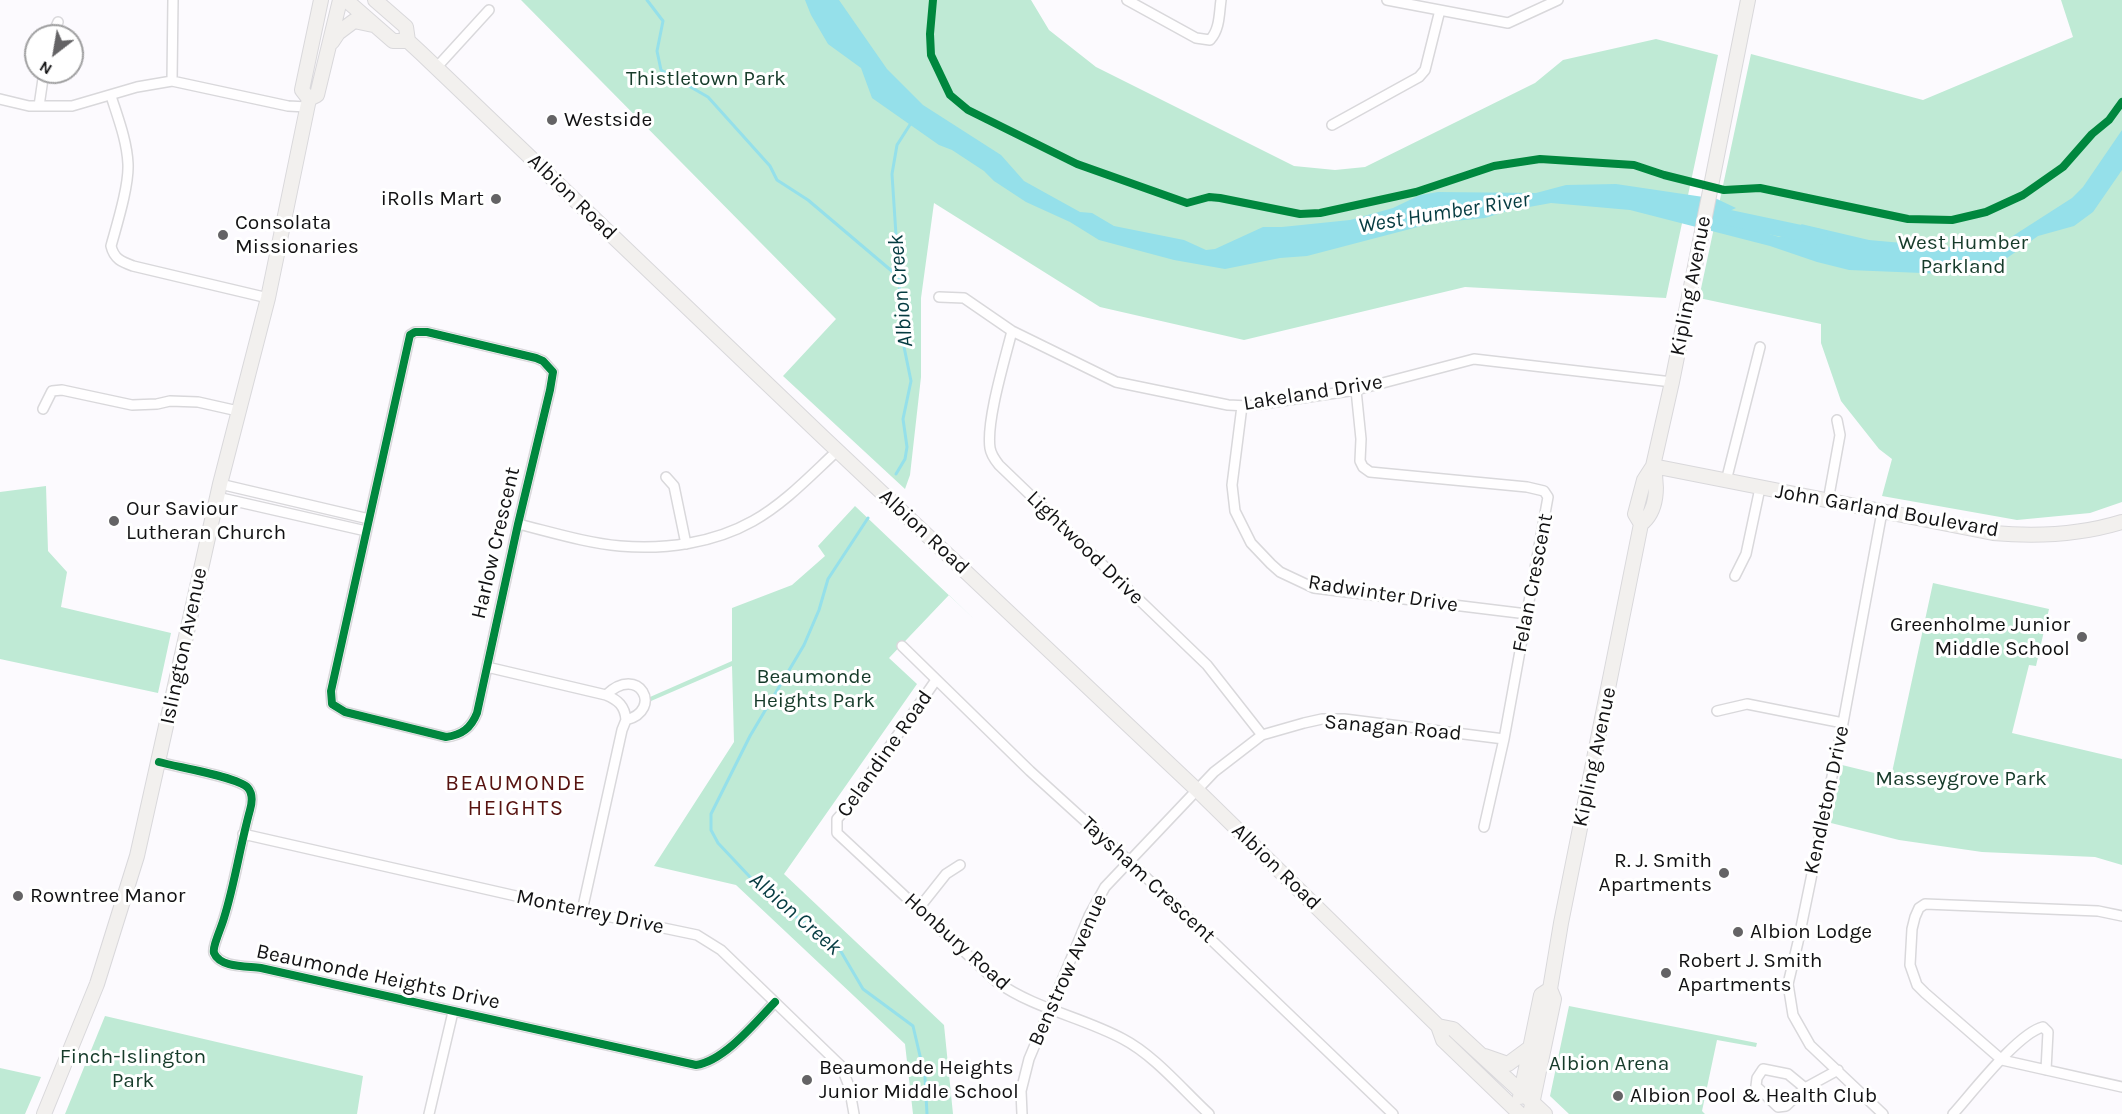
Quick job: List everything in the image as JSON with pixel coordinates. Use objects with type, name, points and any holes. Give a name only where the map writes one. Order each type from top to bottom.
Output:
[{"type":"main road","name":"Islington Avenue","points":[[308,103],[302,90],[321,0]]},
{"type":"main road","name":"Islington Avenue","points":[[44,1114],[97,984],[137,856],[219,491],[268,298],[308,103],[317,94],[340,0]]},
{"type":"main road","name":"Albion Road","points":[[346,0],[393,41],[408,41]]},
{"type":"main road","name":"Albion Road","points":[[375,0],[406,27],[408,41],[436,68],[837,451],[1197,790],[1438,1026],[1443,1040],[1523,1111],[1545,1114]]},
{"type":"main road","name":"Kipling Avenue","points":[[1523,1111],[1554,999],[1550,989],[1561,923],[1641,524],[1650,517],[1658,483],[1653,466],[1696,268],[1748,0]]},
{"type":"main road","points":[[330,46],[338,33],[354,21],[375,25]]},
{"type":"main road","name":"John Garland Boulevard","points":[[1653,466],[1993,533],[2072,534],[2122,522]]},
{"type":"main road","name":"Kipling Avenue","points":[[1521,1092],[1541,995],[1550,989]]},
{"type":"main road","name":"Albion Road","points":[[1438,1026],[1453,1029],[1521,1092],[1523,1111]]},
{"type":"main road","points":[[1481,1054],[1508,1064],[1530,1047]]},
{"type":"street","points":[[172,81],[173,0]]},
{"type":"street","points":[[1127,0],[1196,38],[1210,40],[1218,26],[1221,0]]},
{"type":"street","points":[[1387,0],[1508,23],[1558,0]]},
{"type":"street","points":[[436,68],[489,10]]},
{"type":"street","points":[[1332,124],[1419,77],[1425,70],[1440,10]]},
{"type":"street","points":[[0,99],[39,106],[72,106],[137,87],[172,81],[288,106],[308,103]]},
{"type":"street","points":[[39,106],[42,84]]},
{"type":"street","points":[[111,96],[123,135],[128,164],[126,183],[111,246],[113,254],[133,266],[268,298]]},
{"type":"street","name":"Lakeland Drive","points":[[939,297],[964,298],[1012,331],[1116,382],[1214,403],[1242,406],[1356,390],[1474,358],[1672,382]]},
{"type":"street","name":"Lightwood Drive","points":[[1012,331],[991,426],[990,447],[993,457],[1046,512],[1207,665],[1262,735]]},
{"type":"street","name":"Harlow Crescent","points":[[415,332],[536,358],[543,361],[553,372],[518,524],[474,720],[466,730],[456,736],[446,737],[345,712],[332,704],[331,691],[366,531],[410,335],[415,332]]},
{"type":"street","points":[[1726,481],[1761,347]]},
{"type":"street","points":[[43,409],[52,391],[62,390],[132,405],[170,401],[198,402],[238,411]]},
{"type":"street","name":"Felan Crescent","points":[[1356,390],[1361,440],[1360,461],[1363,467],[1371,472],[1527,487],[1544,491],[1548,497],[1504,739],[1484,827]]},
{"type":"street","name":"Radwinter Drive","points":[[1242,406],[1232,486],[1235,511],[1251,543],[1280,572],[1314,588],[1527,614]]},
{"type":"street","points":[[1827,501],[1840,435],[1837,420]]},
{"type":"street","points":[[518,524],[620,546],[686,544],[711,539],[755,520],[786,497],[837,451]]},
{"type":"street","points":[[666,477],[674,486],[686,544]]},
{"type":"street","points":[[1735,576],[1746,554],[1760,488]]},
{"type":"street","points":[[219,491],[369,519]]},
{"type":"street","points":[[219,491],[366,531]]},
{"type":"street","name":"Kendleton Drive","points":[[1882,512],[1843,723],[1788,984],[1793,1015],[1802,1033],[1820,1055],[1883,1114]]},
{"type":"street","name":"Taysham Crescent","points":[[902,646],[1030,771],[1129,861],[1394,1114]]},
{"type":"street","points":[[486,668],[606,694],[617,700],[625,711],[626,720],[582,911]]},
{"type":"street","name":"Celandine Road","points":[[836,830],[837,819],[936,680]]},
{"type":"street","points":[[606,694],[624,682],[634,683],[643,690],[646,700],[644,710],[638,717],[626,720]]},
{"type":"street","points":[[1717,711],[1747,704],[1843,723]]},
{"type":"street","name":"Sanagan Road","points":[[1197,790],[1214,772],[1262,735],[1322,719],[1344,719],[1504,739]]},
{"type":"street","name":"Beaumonde Heights Drive","points":[[159,762],[230,779],[246,786],[249,790],[252,800],[224,917],[214,947],[214,953],[220,960],[696,1065],[706,1064],[720,1056],[775,1002]]},
{"type":"street","name":"Benstrow Avenue","points":[[1022,1114],[1022,1091],[1029,1059],[1089,916],[1105,887],[1197,790]]},
{"type":"street","name":"Honbury Road","points":[[836,830],[837,834],[997,982],[1028,1001],[1126,1040],[1150,1058],[1209,1114]]},
{"type":"street","name":"Monterrey Drive","points":[[243,834],[697,935],[721,950],[842,1068],[849,1086],[854,1114]]},
{"type":"street","points":[[919,908],[946,874],[960,865]]},
{"type":"street","points":[[2122,916],[2098,911],[1925,904],[1919,908],[1912,929],[1910,965],[1917,985],[2002,1060],[2122,1088]]},
{"type":"street","points":[[429,1114],[453,1012]]},
{"type":"street","points":[[1953,1114],[2002,1060],[2033,1031],[2043,1027],[2048,1032],[2046,1070]]},
{"type":"street","points":[[1805,1088],[1788,1074],[1763,1070],[1757,1078],[1756,1086],[1778,1107],[1786,1106],[1805,1088],[1838,1070]]},
{"type":"green space","name":"Thistletown Park","points":[[521,0],[1031,0],[1049,30],[1096,67],[1294,166],[1335,170],[1365,167],[1535,83],[1563,60],[1656,39],[1718,55],[1666,298],[1465,287],[1244,340],[1100,307],[934,203],[921,298],[921,377],[910,475],[905,489],[783,376],[836,319]]},
{"type":"green space","name":"West Humber Parkland","points":[[2061,0],[2122,0],[2122,502],[2090,513],[2017,520],[1882,496],[1892,459],[1879,449],[1841,401],[1821,343],[1821,324],[1699,298],[1751,54],[1923,100],[2073,37]]},
{"type":"green space","points":[[46,486],[48,551],[67,572],[61,607],[171,633],[158,693],[0,659],[0,492]]},
{"type":"green space","name":"Beaumonde Heights Park","points":[[855,506],[949,595],[889,658],[917,684],[784,874],[944,1025],[953,1114],[913,1114],[905,1044],[736,885],[654,866],[734,742],[732,666],[651,701],[650,697],[732,661],[732,608],[792,585],[825,556],[818,546]]},
{"type":"green space","name":"Masseygrove Park","points":[[1933,583],[2049,609],[2036,666],[2029,665],[2012,733],[2122,759],[2122,865],[2095,857],[1982,852],[1899,840],[1831,823],[1842,765],[1891,777]]},
{"type":"green space","name":"Albion Arena","points":[[1569,1006],[1757,1043],[1756,1047],[1717,1040],[1702,1111],[1705,1114],[1569,1114],[1550,1096]]},
{"type":"green space","name":"Finch-Islington Park","points":[[105,1016],[363,1076],[357,1114],[65,1114]]},
{"type":"green space","points":[[0,1068],[41,1077],[25,1114],[0,1114]]},
{"type":"water","points":[[805,0],[839,0],[887,69],[923,105],[1001,155],[1024,181],[1080,212],[1092,213],[1114,226],[1184,240],[1206,250],[1215,249],[1263,227],[1350,220],[1393,208],[1420,195],[1438,192],[1536,193],[1566,185],[1616,184],[1717,199],[1736,208],[1721,215],[1731,222],[1779,237],[1798,236],[1804,229],[1801,224],[1869,240],[1969,249],[1989,247],[2005,241],[2072,198],[2083,187],[2122,130],[2122,170],[2093,212],[2074,226],[2038,236],[2007,258],[1946,274],[1849,270],[1770,246],[1630,210],[1551,203],[1507,211],[1485,218],[1433,223],[1307,256],[1280,258],[1225,269],[1174,260],[1099,240],[1070,222],[1026,202],[994,181],[984,171],[952,150],[939,145],[872,98],[861,68],[828,44]]},
{"type":"waterway","points":[[647,0],[663,21],[657,51],[661,70],[708,97],[770,166],[777,180],[808,200],[900,278]]},
{"type":"waterway","name":"Albion Creek","points":[[896,474],[905,459],[907,447],[903,419],[911,381],[903,342],[892,174],[897,145],[911,123]]},
{"type":"waterway","name":"West Humber River","points":[[1702,212],[1820,237]]},
{"type":"waterway","name":"Albion Creek","points":[[868,518],[828,579],[819,610],[804,645],[750,736],[711,814],[711,830],[718,843],[765,893],[840,950],[863,989],[913,1026],[925,1077],[927,1114]]},
{"type":"cycle path","points":[[933,0],[931,55],[950,95],[968,110],[1077,164],[1187,203],[1209,197],[1220,198],[1300,214],[1320,213],[1416,192],[1494,166],[1540,159],[1634,165],[1724,190],[1760,188],[1908,219],[1952,220],[1986,212],[2023,195],[2063,167],[2092,134],[2109,120],[2122,102]]},
{"type":"cycle path","points":[[415,332],[427,332],[536,358],[543,361],[553,372],[477,713],[465,730],[457,735],[446,737],[345,712],[332,704],[331,691],[410,335],[415,332]]},
{"type":"cycle path","points":[[159,762],[233,780],[248,788],[251,793],[251,807],[214,950],[217,958],[228,964],[261,968],[696,1065],[707,1062],[728,1049],[775,1002]]},
{"type":"place","name":"Westside","points":[[552,120]]},
{"type":"place","name":"iRolls Mart","points":[[496,199]]},
{"type":"place","name":"Consolata Missionaries","points":[[223,235]]},
{"type":"place","name":"Our Saviour Lutheran Church","points":[[114,521]]},
{"type":"place","name":"Greenholme Junior Middle School","points":[[2082,637]]},
{"type":"place","name":"R. J. Smith Apartments","points":[[1724,873]]},
{"type":"place","name":"Rowntree Manor","points":[[18,896]]},
{"type":"place","name":"Albion Lodge","points":[[1738,932]]},
{"type":"place","name":"Robert J. Smith Apartments","points":[[1666,973]]},
{"type":"place","name":"Beaumonde Heights Junior Middle School","points":[[807,1080]]},
{"type":"place","name":"Albion Pool & Health Club","points":[[1618,1096]]},
{"type":"district","name":"BEAUMONDE HEIGHTS","points":[[516,796]]}]
